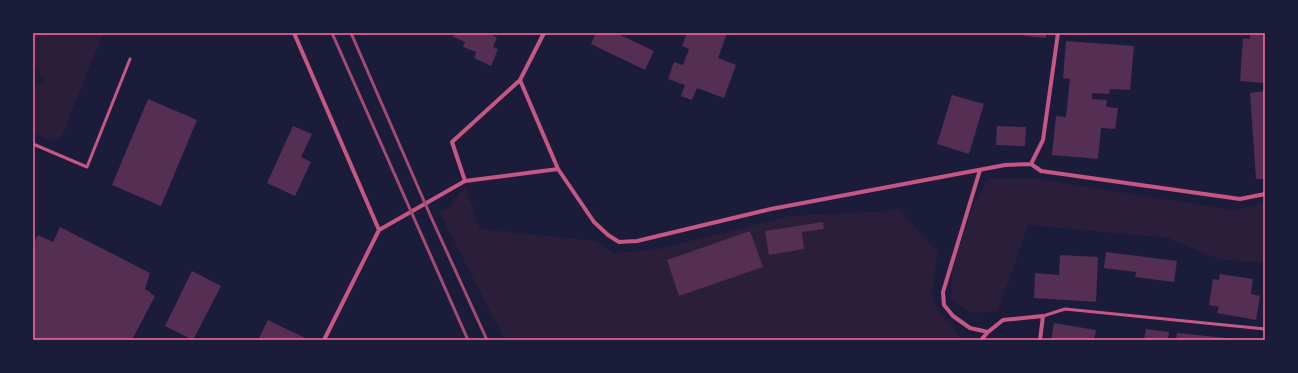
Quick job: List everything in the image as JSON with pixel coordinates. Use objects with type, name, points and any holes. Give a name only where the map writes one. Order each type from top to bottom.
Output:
[{"type":"street","points":[[294,33],[379,230]]},
{"type":"street","points":[[465,181],[452,142],[520,80],[544,33]]},
{"type":"street","points":[[1031,164],[1043,140],[1058,33]]},
{"type":"street","points":[[520,80],[558,169],[594,222],[608,235],[619,242],[637,241],[772,209],[1005,165],[1031,164],[1040,171],[1240,199],[1265,194]]},
{"type":"street","points":[[324,340],[379,230],[465,181],[558,169]]},
{"type":"street","points":[[980,170],[943,292],[944,305],[953,316],[970,328],[988,332]]},
{"type":"street","points":[[981,340],[988,332],[1003,320],[1043,316],[1040,340]]},
{"type":"lane","points":[[33,144],[87,167],[130,59]]},
{"type":"lane","points":[[1043,316],[1065,309],[1265,329]]},
{"type":"shaded area","points":[[33,33],[103,33],[61,138],[51,141],[33,133],[33,89],[45,80],[33,62]]},
{"type":"shaded area","points":[[989,178],[1039,179],[1232,210],[1265,203],[1265,262],[1220,260],[1169,238],[1028,225],[998,311],[971,313],[951,300],[952,270],[973,205]]},
{"type":"shaded area","points":[[465,186],[480,229],[596,241],[613,253],[659,249],[791,216],[889,211],[898,208],[938,252],[932,291],[937,310],[963,340],[505,340],[439,212],[450,208]]},
{"type":"building","points":[[455,33],[487,33],[497,37],[493,47],[498,49],[491,66],[474,58],[476,52],[463,47],[465,42],[453,37]]},
{"type":"building","points":[[596,33],[616,33],[654,51],[645,70],[591,44]]},
{"type":"building","points":[[687,33],[727,33],[718,58],[736,65],[724,98],[697,88],[692,100],[681,96],[685,85],[668,79],[674,62],[683,65],[689,49],[682,46]]},
{"type":"building","points":[[1025,33],[1046,33],[1046,38],[1024,36]]},
{"type":"building","points":[[1250,33],[1265,33],[1265,83],[1240,81],[1243,38],[1250,39]]},
{"type":"building","points":[[1066,41],[1134,46],[1130,90],[1110,89],[1109,94],[1092,93],[1092,99],[1107,100],[1106,107],[1118,108],[1115,129],[1101,128],[1098,159],[1052,155],[1056,116],[1066,117],[1070,79],[1063,78]]},
{"type":"building","points":[[1265,91],[1265,179],[1256,179],[1250,93]]},
{"type":"building","points":[[952,95],[984,104],[969,154],[937,144]]},
{"type":"building","points":[[148,99],[197,120],[161,206],[112,185]]},
{"type":"building","points":[[293,126],[312,134],[301,157],[311,162],[295,196],[267,183]]},
{"type":"building","points":[[997,126],[1026,127],[1025,146],[996,145]]},
{"type":"building","points":[[823,222],[824,229],[802,232],[804,249],[769,255],[765,231]]},
{"type":"building","points":[[60,227],[150,273],[145,289],[155,296],[132,340],[33,340],[33,245],[38,235],[53,242]]},
{"type":"building","points":[[750,231],[763,267],[679,296],[667,260]]},
{"type":"building","points":[[1106,252],[1177,261],[1174,282],[1135,277],[1136,272],[1104,268]]},
{"type":"building","points":[[1060,255],[1098,257],[1096,302],[1034,298],[1035,273],[1059,275]]},
{"type":"building","points":[[192,271],[221,286],[193,340],[165,326]]},
{"type":"building","points":[[1220,274],[1253,279],[1251,294],[1260,296],[1256,320],[1217,313],[1219,307],[1209,305],[1213,279],[1219,280]]},
{"type":"building","points":[[268,320],[307,339],[307,340],[258,340]]},
{"type":"building","points":[[1054,323],[1096,330],[1094,340],[1051,340]]},
{"type":"building","points":[[1146,329],[1169,332],[1168,340],[1144,340]]},
{"type":"building","points":[[1177,333],[1236,339],[1236,340],[1176,340]]},
{"type":"railway","points":[[332,33],[468,340]]},
{"type":"railway","points":[[351,33],[431,217],[487,340]]}]
